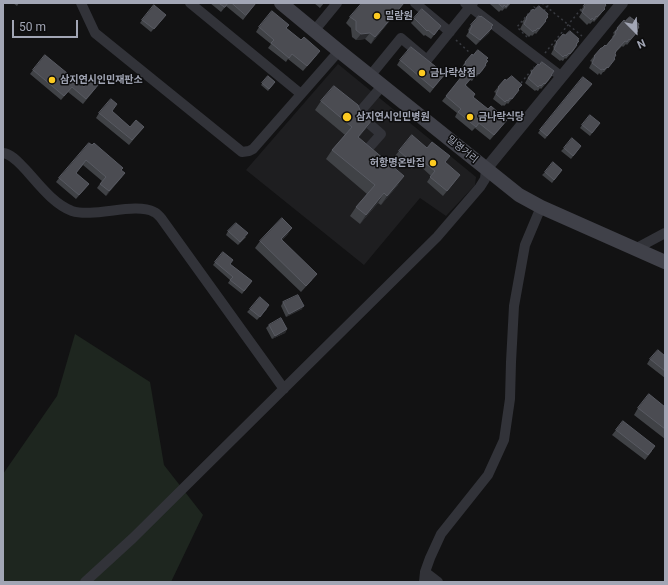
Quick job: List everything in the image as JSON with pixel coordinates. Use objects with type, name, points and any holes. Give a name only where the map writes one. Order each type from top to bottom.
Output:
[{"type":"main road","name":"밀영거리","points":[[281,3],[519,195],[541,207],[637,248],[665,262]]},
{"type":"street","points":[[81,3],[95,33],[242,152],[253,149],[339,51]]},
{"type":"street","points":[[190,3],[301,94]]},
{"type":"street","points":[[314,31],[337,3]]},
{"type":"street","points":[[415,3],[449,33]]},
{"type":"street","points":[[85,582],[133,538],[437,237],[480,187],[485,180],[486,169],[622,3]]},
{"type":"street","points":[[370,76],[400,38],[427,60],[470,4],[562,77]]},
{"type":"street","points":[[366,151],[381,134],[358,114],[382,86]]},
{"type":"street","points":[[3,153],[7,153],[16,160],[55,200],[74,211],[87,213],[141,209],[155,212],[161,218],[284,389]]},
{"type":"street","points":[[438,582],[425,577],[430,558],[441,534],[488,475],[504,440],[510,399],[514,306],[525,245],[541,207]]},
{"type":"street","points":[[637,248],[665,234]]},
{"type":"path","points":[[542,3],[590,42]]},
{"type":"path","points":[[541,13],[550,3]]},
{"type":"path","points":[[521,83],[586,3]]},
{"type":"path","points":[[527,37],[517,27],[534,7],[538,10]]},
{"type":"path","points":[[449,33],[470,53]]},
{"type":"shaded area","name":"삼지연시인민병원","points":[[338,64],[476,177],[475,185],[446,216],[420,198],[364,265],[246,170]]},
{"type":"shaded area","points":[[75,334],[150,382],[164,465],[203,515],[171,582],[3,582],[3,474],[57,396]]},
{"type":"building","points":[[219,3],[228,3],[225,7]]},
{"type":"building","points":[[232,3],[256,3],[246,15]]},
{"type":"building","points":[[362,3],[404,3],[375,37],[370,33],[361,34],[356,30],[356,21],[350,17]]},
{"type":"building","points":[[498,3],[511,3],[506,7],[504,5],[503,7]]},
{"type":"building","points":[[586,3],[606,3],[606,5],[604,8],[605,9],[597,17],[596,16],[594,20],[592,18],[591,20],[582,12]]},
{"type":"building","points":[[154,5],[166,15],[154,29],[142,20]]},
{"type":"building","points":[[539,6],[548,14],[548,17],[539,29],[534,30],[533,32],[524,24],[527,18],[526,17],[533,9],[534,10]]},
{"type":"building","points":[[422,9],[441,26],[434,35],[428,30],[427,31],[414,18]]},
{"type":"building","points":[[272,11],[289,25],[286,28],[301,40],[304,37],[320,51],[307,66],[292,54],[289,58],[271,43],[274,40],[259,27]]},
{"type":"building","points":[[479,16],[493,25],[491,27],[492,28],[480,40],[469,32],[472,26],[471,25]]},
{"type":"building","points":[[630,17],[639,24],[638,31],[630,40],[629,39],[627,42],[625,41],[616,51],[615,59],[608,68],[607,67],[604,70],[601,70],[592,63],[595,57],[594,56],[601,48],[605,45],[606,46],[615,35],[615,32],[618,29],[617,28],[624,20],[625,21]]},
{"type":"building","points":[[570,31],[579,39],[577,40],[579,41],[570,54],[569,53],[563,57],[554,49],[557,43],[556,42],[563,34],[565,35]]},
{"type":"building","points":[[411,47],[445,74],[433,88],[400,60]]},
{"type":"building","points":[[478,50],[488,58],[486,60],[488,61],[479,74],[474,75],[465,85],[475,94],[473,97],[488,109],[491,106],[507,120],[494,135],[479,123],[476,127],[458,112],[461,109],[446,96],[466,71],[463,69],[465,67],[463,66],[466,63],[465,62]]},
{"type":"building","points":[[45,55],[84,87],[92,77],[99,84],[86,99],[72,87],[64,96],[33,70]]},
{"type":"building","points":[[542,62],[554,71],[545,84],[544,83],[538,87],[528,78],[538,64],[539,65]]},
{"type":"building","points":[[268,76],[275,82],[269,89],[262,83]]},
{"type":"building","points":[[512,76],[522,85],[512,99],[510,98],[505,102],[496,94],[499,88],[498,87],[505,79],[506,80]]},
{"type":"building","points":[[583,77],[592,84],[547,136],[540,130]]},
{"type":"building","points":[[334,86],[358,105],[360,110],[372,120],[358,137],[404,176],[387,196],[384,193],[366,215],[356,207],[375,185],[332,150],[352,127],[321,101]]},
{"type":"building","points":[[111,99],[117,104],[112,111],[130,127],[136,120],[144,127],[132,140],[99,113]]},
{"type":"building","points":[[590,115],[600,123],[592,133],[582,125]]},
{"type":"building","points":[[412,135],[427,148],[432,142],[450,156],[445,162],[460,175],[447,191],[430,177],[435,171],[420,159],[415,165],[399,151]]},
{"type":"building","points":[[572,138],[581,146],[573,156],[564,148]]},
{"type":"building","points":[[89,143],[92,145],[94,143],[123,168],[121,170],[125,173],[109,191],[100,184],[106,177],[86,160],[76,173],[89,184],[79,195],[59,178]]},
{"type":"building","points":[[553,162],[562,170],[554,180],[545,172]]},
{"type":"building","points":[[282,218],[292,228],[281,239],[317,274],[306,286],[260,241]]},
{"type":"building","points":[[236,223],[248,233],[240,242],[228,231]]},
{"type":"building","points":[[223,252],[233,260],[230,264],[252,281],[244,291],[230,280],[233,277],[215,262]]},
{"type":"building","points":[[298,295],[304,306],[289,314],[283,302]]},
{"type":"building","points":[[260,297],[269,305],[260,317],[250,309]]},
{"type":"building","points":[[281,318],[287,329],[275,336],[269,325]]},
{"type":"building","points":[[658,350],[665,356],[665,371],[650,359]]},
{"type":"building","points":[[649,394],[665,407],[665,429],[638,408]]},
{"type":"building","points":[[623,421],[655,446],[648,455],[616,430]]},
{"type":"place","name":"밀람원","points":[[377,16]]},
{"type":"place","name":"금나락상점","points":[[422,73]]},
{"type":"place","name":"삼지연시인민재판소","points":[[52,80]]},
{"type":"place","name":"삼지연시인민병원","points":[[347,117]]},
{"type":"place","name":"금나락식당","points":[[470,117]]},
{"type":"place","name":"허항명온반집","points":[[433,163]]}]
